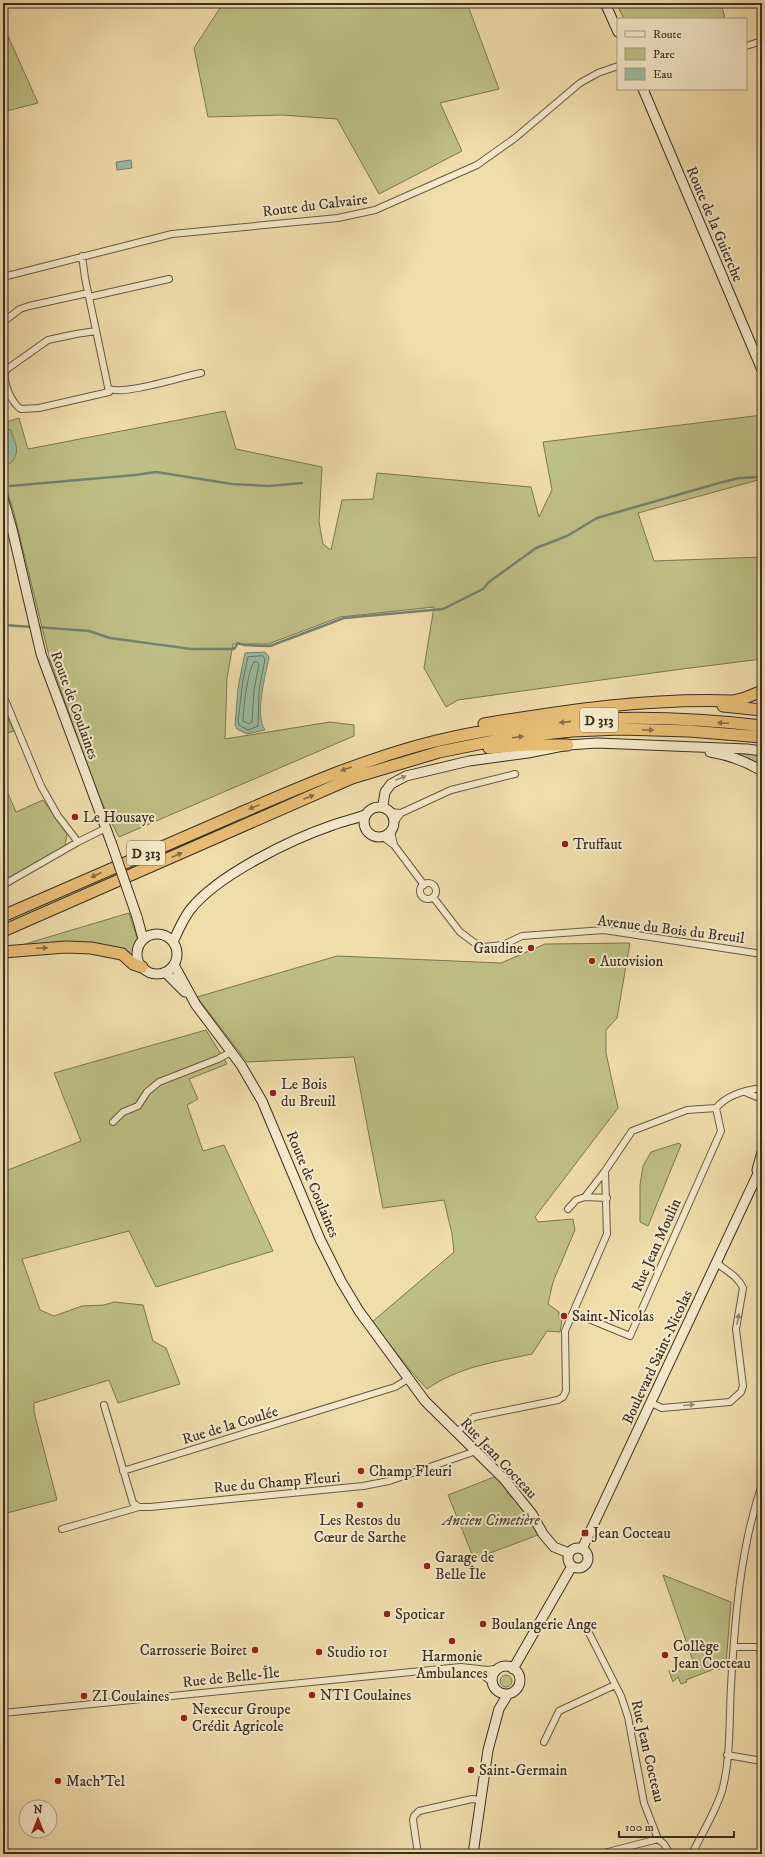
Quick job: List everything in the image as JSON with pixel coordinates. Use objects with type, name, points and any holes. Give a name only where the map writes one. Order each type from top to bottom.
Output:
[{"type":"highway","points":[[568,744],[438,747],[442,733],[532,716],[675,702],[733,700],[745,698],[762,691]]},
{"type":"highway","points":[[675,702],[762,710]]},
{"type":"highway","name":"D 313","points":[[3,931],[352,778],[484,731],[571,721],[621,719],[689,720],[762,726]]},
{"type":"highway","name":"D 313","points":[[3,916],[157,848],[338,772],[396,752],[513,737],[573,731],[620,729],[689,731],[762,737]]},
{"type":"highway","points":[[3,952],[58,947],[91,948],[122,954],[133,964],[142,967]]},
{"type":"street","points":[[606,3],[617,30]]},
{"type":"street","points":[[747,46],[762,41]]},
{"type":"street","name":"Route du Calvaire","points":[[3,277],[172,234],[338,218],[376,210],[477,165],[515,138],[580,83],[598,73],[617,66]]},
{"type":"street","name":"Route de la Guierche","points":[[643,90],[762,370]]},
{"type":"street","points":[[82,256],[88,295],[109,392],[106,394],[39,408],[21,410],[14,404],[4,380],[4,373],[6,369],[48,340],[76,334],[96,332]]},
{"type":"street","points":[[3,322],[20,309],[29,306],[169,279]]},
{"type":"street","points":[[109,389],[114,391],[127,390],[201,372]]},
{"type":"street","name":"Route de Coulaines","points":[[3,498],[12,529],[42,654],[111,842],[143,939]]},
{"type":"street","points":[[3,695],[41,786],[58,816],[78,842]]},
{"type":"street","points":[[394,845],[392,827],[387,810],[383,805],[385,792],[391,784],[406,776],[469,761],[528,753],[568,744],[597,743],[696,746],[762,751]]},
{"type":"street","points":[[696,746],[708,752],[725,754],[762,771]]},
{"type":"street","points":[[383,837],[401,813],[451,790],[515,774]]},
{"type":"street","points":[[173,942],[182,922],[199,901],[226,879],[282,847],[334,824],[365,815],[375,807],[401,813]]},
{"type":"street","points":[[364,827],[365,815]]},
{"type":"street","points":[[352,820],[364,827],[370,835],[383,837],[394,845],[424,885]]},
{"type":"street","points":[[3,885],[78,842],[106,828]]},
{"type":"street","points":[[431,884],[435,887],[436,892],[434,897],[429,899],[422,896],[421,889],[424,885],[431,884]]},
{"type":"street","name":"Avenue du Bois du Breuil","points":[[434,897],[460,932],[476,944],[483,947],[503,945],[522,936],[604,930],[762,954]]},
{"type":"street","name":"Route de Coulaines","points":[[137,917],[152,934]]},
{"type":"street","points":[[162,934],[173,942],[177,951],[174,965],[165,972],[155,973],[142,967],[138,961],[137,953],[139,946],[143,939],[152,934],[162,934],[182,922]]},
{"type":"street","name":"Route de Coulaines","points":[[174,965],[193,1000],[231,1052],[262,1101],[320,1239],[341,1281],[359,1311],[408,1379]]},
{"type":"street","name":"Route de Coulaines","points":[[165,972],[193,1000]]},
{"type":"street","points":[[113,1122],[123,1112],[138,1106],[147,1092],[159,1082],[218,1059],[231,1052]]},
{"type":"street","points":[[585,1197],[605,1171],[632,1131],[687,1110],[716,1108],[723,1100],[733,1095],[762,1088]]},
{"type":"street","points":[[746,1092],[762,1099]]},
{"type":"street","name":"Rue Jean Moulin","points":[[574,1312],[630,1336],[721,1131],[716,1108]]},
{"type":"street","name":"Boulevard Saint-Nicolas","points":[[756,1176],[762,1152]]},
{"type":"street","name":"Boulevard Saint-Nicolas","points":[[572,1566],[579,1568],[587,1563],[587,1554],[582,1550],[762,1165]]},
{"type":"street","points":[[457,1432],[474,1417],[558,1400],[563,1397],[566,1391],[565,1331],[607,1234],[605,1171]]},
{"type":"street","points":[[568,1209],[576,1200],[585,1197],[607,1198]]},
{"type":"street","points":[[651,1403],[662,1408],[730,1402],[741,1392],[743,1386],[736,1328],[743,1288],[740,1282],[717,1263]]},
{"type":"street","name":"Rue Jean Cocteau","points":[[408,1379],[425,1401],[504,1479],[532,1514],[554,1547],[569,1553]]},
{"type":"street","name":"Rue de la Coulée","points":[[124,1471],[396,1387],[408,1379]]},
{"type":"street","points":[[104,1405],[133,1503],[139,1507]]},
{"type":"street","name":"Rue du Champ Fleuri","points":[[62,1529],[139,1507],[363,1486],[389,1481],[476,1451]]},
{"type":"street","points":[[692,1854],[714,1812],[722,1790],[727,1755],[740,1570],[748,1529],[759,1501],[762,1484]]},
{"type":"street","points":[[513,1669],[572,1566],[568,1560],[569,1553],[576,1548],[582,1550]]},
{"type":"street","name":"Rue Jean Cocteau","points":[[588,1631],[616,1685],[628,1717],[644,1803],[658,1839],[664,1844],[670,1854]]},
{"type":"street","points":[[734,1647],[760,1647],[762,1664]]},
{"type":"street","points":[[498,1691],[508,1694],[513,1693],[519,1685],[519,1675],[513,1669],[505,1666],[500,1668],[494,1674],[492,1682],[498,1691],[499,1709]]},
{"type":"street","name":"Rue de Belle-Île","points":[[3,1713],[461,1667],[488,1670],[500,1668]]},
{"type":"street","name":"Rue de Belle-Île","points":[[461,1667],[484,1676],[492,1682]]},
{"type":"street","points":[[544,1742],[559,1711],[616,1685]]},
{"type":"street","points":[[473,1854],[488,1750],[499,1709],[508,1694]]},
{"type":"street","points":[[727,1755],[762,1761]]},
{"type":"street","points":[[418,1854],[413,1820],[414,1816],[419,1811],[472,1799],[480,1800]]},
{"type":"street","points":[[600,1854],[658,1839]]},
{"type":"green space","points":[[219,3],[467,3],[499,89],[440,103],[462,151],[379,194],[337,119],[282,115],[208,117],[194,48],[220,8]]},
{"type":"green space","points":[[616,3],[721,3],[725,18],[624,18]]},
{"type":"green space","points":[[3,25],[38,103],[3,112]]},
{"type":"green space","points":[[225,411],[236,449],[322,467],[319,522],[323,544],[331,550],[342,500],[373,499],[377,473],[531,487],[539,517],[552,490],[543,442],[762,415],[762,480],[638,513],[654,561],[762,557],[762,659],[458,700],[446,707],[424,668],[434,607],[340,617],[268,644],[233,644],[227,678],[225,739],[330,722],[354,725],[354,736],[119,837],[98,795],[50,660],[14,513],[3,478],[3,423],[19,418],[28,449]]},
{"type":"green space","points":[[3,707],[14,731],[3,734]]},
{"type":"green space","points":[[738,751],[762,751],[762,770],[736,754]]},
{"type":"green space","points":[[3,782],[16,812],[43,800],[67,834],[65,846],[3,881]]},
{"type":"green space","points":[[129,913],[138,941],[134,953],[137,963],[128,954],[15,947]]},
{"type":"green space","points":[[630,943],[617,1018],[606,1030],[606,1053],[618,1108],[535,1217],[538,1222],[573,1219],[575,1230],[553,1282],[548,1304],[559,1312],[559,1317],[562,1320],[560,1332],[547,1331],[532,1354],[464,1370],[451,1375],[427,1389],[372,1322],[454,1252],[452,1234],[444,1200],[383,1208],[354,1057],[247,1062],[197,997],[337,956],[501,963],[545,944]]},
{"type":"green space","points":[[206,1030],[227,1064],[189,1079],[198,1099],[187,1105],[203,1151],[224,1145],[273,1251],[156,1287],[129,1231],[22,1259],[40,1310],[54,1316],[82,1306],[104,1305],[114,1302],[143,1305],[153,1341],[166,1348],[180,1384],[118,1403],[109,1380],[34,1403],[34,1412],[57,1500],[3,1514],[3,1172],[81,1141],[54,1073]]},
{"type":"green space","points":[[679,1143],[681,1145],[648,1226],[640,1222],[640,1185],[643,1166],[651,1152]]},
{"type":"green space","name":"Ancien Cimetière","points":[[497,1476],[508,1488],[507,1493],[511,1497],[515,1497],[538,1535],[474,1559],[448,1495]]},
{"type":"green space","points":[[663,1575],[731,1602],[726,1664],[720,1663],[720,1669],[714,1669],[686,1680],[687,1682],[681,1684],[678,1677],[673,1682],[669,1671],[693,1661]]},
{"type":"green space","points":[[506,1675],[510,1677],[512,1681],[510,1685],[506,1687],[502,1685],[500,1681],[502,1677]]},
{"type":"water","points":[[131,160],[132,168],[117,170],[116,162]]},
{"type":"water","points":[[3,430],[11,430],[16,447],[16,455],[11,463],[8,463],[3,450]]},
{"type":"water","points":[[265,652],[269,657],[262,694],[261,715],[265,730],[247,734],[237,729],[235,725],[238,688],[245,653]]},
{"type":"waterway","points":[[10,486],[156,472],[232,484],[269,486],[302,483]]},
{"type":"waterway","points":[[37,627],[89,631],[110,638],[191,649],[234,649],[238,643],[244,645],[270,646],[344,618],[443,609],[483,589],[489,582],[536,548],[567,536],[597,518],[739,478],[762,477]]},
{"type":"waterway","points":[[3,625],[32,627]]},
{"type":"place","name":"Le Housaye","points":[[75,817]]},
{"type":"place","name":"Truffaut","points":[[565,844]]},
{"type":"place","name":"Gaudine","points":[[531,948]]},
{"type":"place","name":"Autovision","points":[[592,961]]},
{"type":"place","name":"Le Bois du Breuil","points":[[273,1093]]},
{"type":"place","name":"Saint-Nicolas","points":[[564,1316]]},
{"type":"place","name":"Champ Fleuri","points":[[361,1471]]},
{"type":"place","name":"Les Restos du Cœur de Sarthe","points":[[360,1505]]},
{"type":"place","name":"Jean Cocteau","points":[[585,1533]]},
{"type":"place","name":"Garage de Belle Île","points":[[427,1566]]},
{"type":"place","name":"Spoticar","points":[[387,1614]]},
{"type":"place","name":"Boulangerie Ange","points":[[483,1624]]},
{"type":"place","name":"Harmonie Ambulances","points":[[452,1641]]},
{"type":"place","name":"Carrosserie Boiret","points":[[255,1650]]},
{"type":"place","name":"Studio 101","points":[[319,1652]]},
{"type":"place","name":"Collège Jean Cocteau","points":[[665,1655]]},
{"type":"place","name":"NTI Coulaines","points":[[312,1695]]},
{"type":"place","name":"ZI Coulaines","points":[[84,1696]]},
{"type":"place","name":"Nexecur Groupe Crédit Agricole","points":[[184,1718]]},
{"type":"place","name":"Saint-Germain","points":[[471,1770]]},
{"type":"place","name":"Mach’Tel","points":[[58,1781]]}]
